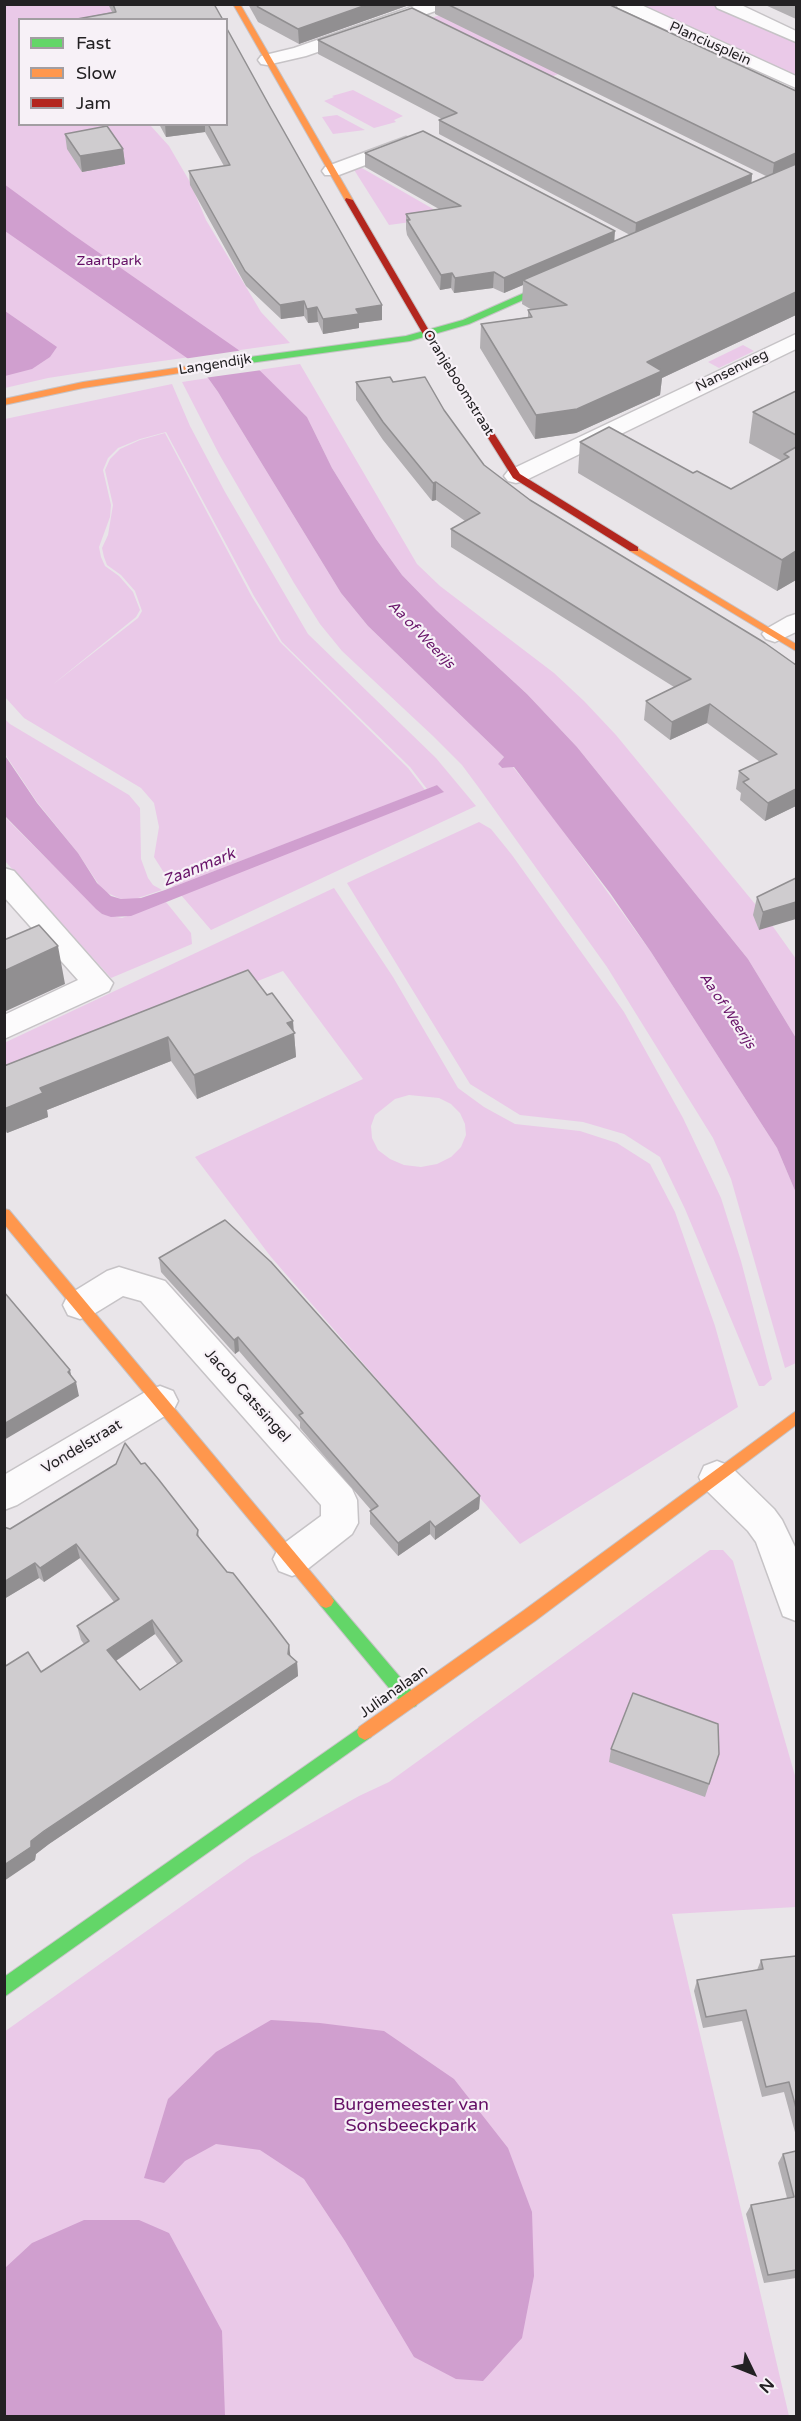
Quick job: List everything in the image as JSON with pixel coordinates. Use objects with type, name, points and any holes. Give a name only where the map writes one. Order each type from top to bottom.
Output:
[{"type":"street","name":"Oranjeboomstraat","points":[[236,4],[427,334],[516,476],[786,628],[796,648]]},
{"type":"street","name":"Planciusplein","points":[[624,4],[796,83]]},
{"type":"street","points":[[723,4],[796,37]]},
{"type":"street","points":[[267,60],[300,52],[414,13],[435,13]]},
{"type":"street","points":[[332,171],[421,138]]},
{"type":"street","name":"Langendijk","points":[[4,402],[83,385],[427,334],[469,321],[578,272]]},
{"type":"street","name":"Nansenweg","points":[[516,476],[796,341]]},
{"type":"street","points":[[4,878],[98,983],[4,1028]]},
{"type":"street","points":[[4,1214],[410,1701]]},
{"type":"street","name":"Jacob Catssingel","points":[[80,1305],[119,1281],[153,1291],[339,1500],[339,1523],[292,1559]]},
{"type":"street","name":"Vondelstraat","points":[[4,1494],[160,1401]]},
{"type":"street","name":"Julianalaan","points":[[4,1988],[529,1616],[796,1417]]},
{"type":"street","points":[[717,1477],[761,1520],[769,1532],[782,1558],[796,1604]]},
{"type":"green space","name":"Zaartpark","points":[[4,5],[112,5],[118,18],[18,18],[18,126],[151,126],[169,146],[190,182],[206,220],[261,312],[290,343],[48,378],[5,388]]},
{"type":"green space","points":[[633,5],[717,5],[796,39],[796,79]]},
{"type":"green space","points":[[443,14],[563,72],[551,77],[431,18]]},
{"type":"green space","points":[[353,90],[403,116],[394,120],[396,122],[374,128],[324,101],[334,97],[332,96]]},
{"type":"green space","points":[[337,115],[365,130],[333,134],[322,117]]},
{"type":"green space","points":[[355,164],[447,217],[389,225],[351,165]]},
{"type":"green space","points":[[743,345],[754,351],[719,368],[708,362]]},
{"type":"green space","points":[[300,364],[417,564],[440,586],[554,673],[584,701],[616,735],[769,921],[796,959],[796,1038],[748,959],[577,747],[527,694],[436,610],[402,575],[376,539],[332,468],[307,417],[258,370]]},
{"type":"green space","points":[[208,378],[341,593],[368,626],[504,757],[498,764],[501,768],[513,767],[550,813],[651,952],[777,1148],[796,1193],[796,1363],[785,1368],[731,1179],[713,1138],[607,967],[462,765],[342,651],[320,624],[219,454],[182,382]]},
{"type":"green space","points":[[172,384],[190,426],[225,492],[308,634],[436,758],[476,806],[211,930],[181,895],[443,792],[437,785],[427,789],[410,767],[282,642],[254,596],[166,432],[118,448],[108,458],[103,470],[111,505],[110,517],[99,547],[101,557],[105,566],[119,576],[133,592],[140,610],[136,617],[51,686],[138,618],[142,611],[135,591],[121,575],[107,565],[104,557],[102,548],[108,535],[113,505],[105,470],[110,459],[120,449],[165,433],[252,597],[280,642],[408,768],[425,790],[173,887],[154,857],[159,827],[154,803],[141,788],[24,718],[5,697],[5,419]]},
{"type":"green space","points":[[4,718],[10,724],[129,795],[140,808],[141,859],[148,878],[153,885],[162,890],[132,900],[121,899],[103,891],[78,853],[37,802],[5,754]]},
{"type":"green space","points":[[4,816],[102,914],[122,918],[166,902],[191,933],[192,944],[111,978],[5,861]]},
{"type":"green space","points":[[479,822],[491,829],[512,855],[624,1012],[683,1118],[721,1198],[741,1261],[772,1379],[764,1386],[759,1386],[685,1209],[660,1157],[624,1134],[583,1122],[520,1115],[470,1084],[347,883]]},
{"type":"green space","points":[[334,888],[393,977],[458,1088],[484,1107],[515,1124],[580,1131],[617,1143],[650,1164],[675,1212],[715,1326],[738,1407],[520,1544],[271,1257],[195,1157],[363,1079],[283,971],[5,1081],[4,1043]],"holes":[[[409,1095],[439,1098],[451,1104],[460,1113],[465,1124],[466,1135],[461,1147],[451,1157],[437,1164],[421,1167],[404,1165],[378,1150],[372,1138],[371,1126],[375,1115],[395,1099]]]},
{"type":"green space","name":"Burgemeester van Sonsbeeckpark","points":[[710,1550],[723,1550],[733,1561],[796,1779],[796,1907],[672,1914],[789,2416],[5,2416],[4,2032],[251,1857],[359,1796],[389,1782]]},
{"type":"water","name":"Aa of Weerijs","points":[[4,184],[240,351],[307,417],[332,468],[376,539],[402,575],[436,610],[527,694],[577,747],[748,959],[796,1038],[796,1193],[777,1148],[651,952],[610,893],[514,767],[502,768],[498,764],[504,757],[368,626],[341,593],[208,378],[187,358],[5,231]]},
{"type":"water","points":[[5,311],[57,347],[50,357],[32,369],[5,376]]},
{"type":"water","points":[[4,754],[37,803],[78,853],[97,883],[111,896],[121,899],[141,898],[165,890],[437,785],[444,792],[131,916],[111,917],[96,909],[5,816]]},
{"type":"water","points":[[271,2020],[384,2031],[454,2079],[508,2148],[532,2212],[534,2276],[522,2338],[483,2381],[456,2379],[414,2357],[345,2241],[304,2179],[260,2150],[216,2144],[185,2161],[164,2183],[144,2178],[168,2099],[216,2052]]},
{"type":"water","points":[[84,2220],[139,2220],[169,2233],[222,2331],[225,2416],[5,2416],[5,2268],[32,2243]]},
{"type":"pier","points":[[244,350],[262,370],[204,378],[183,359]]},
{"type":"building","points":[[113,4],[214,4],[222,18],[83,18],[116,12]]},
{"type":"building","points":[[256,4],[369,4],[298,29]]},
{"type":"building","points":[[447,4],[608,4],[796,91],[796,153],[774,163]]},
{"type":"building","points":[[412,8],[752,174],[636,223],[439,120],[457,113],[318,40]]},
{"type":"building","points":[[228,31],[382,305],[356,309],[359,314],[323,319],[317,307],[307,309],[304,301],[280,305],[245,271],[189,171],[230,165],[209,126],[228,126]]},
{"type":"building","points":[[107,126],[123,149],[80,156],[65,134]]},
{"type":"building","points":[[423,131],[615,231],[504,278],[494,272],[455,278],[452,273],[441,275],[407,220],[410,220],[406,214],[461,206],[365,153]]},
{"type":"building","points":[[796,164],[796,292],[647,362],[662,371],[577,409],[536,415],[481,324],[532,317],[528,310],[567,305],[523,280]]},
{"type":"building","points":[[390,377],[393,382],[425,377],[444,410],[484,465],[530,500],[765,643],[796,665],[796,789],[768,803],[743,782],[749,779],[739,771],[777,754],[710,704],[672,722],[646,701],[691,679],[451,529],[480,513],[436,482],[433,483],[383,422],[356,382]]},
{"type":"building","points":[[796,391],[796,435],[753,412]]},
{"type":"building","points":[[609,427],[693,473],[697,471],[731,489],[789,457],[784,454],[796,447],[796,551],[782,560],[580,442]]},
{"type":"building","points":[[796,878],[796,902],[763,912],[757,897]]},
{"type":"building","points":[[39,925],[58,946],[4,971],[4,940]]},
{"type":"building","points":[[248,970],[267,995],[272,993],[293,1021],[287,1023],[295,1033],[194,1075],[168,1037],[40,1088],[43,1093],[4,1109],[4,1066]]},
{"type":"building","points":[[225,1220],[271,1262],[480,1496],[435,1527],[430,1521],[398,1543],[370,1511],[378,1506],[299,1415],[303,1413],[238,1337],[234,1340],[159,1258]]},
{"type":"building","points":[[4,1292],[70,1370],[68,1372],[76,1382],[4,1424]]},
{"type":"building","points":[[125,1443],[141,1464],[145,1463],[159,1480],[198,1530],[197,1535],[227,1572],[233,1573],[270,1620],[289,1645],[288,1654],[297,1662],[44,1831],[31,1841],[31,1847],[4,1865],[4,1667],[28,1652],[41,1672],[89,1641],[77,1626],[119,1599],[76,1544],[40,1568],[35,1563],[4,1582],[4,1527],[10,1529],[116,1464]],"holes":[[[152,1620],[182,1661],[140,1690],[107,1650]]]},
{"type":"building","points":[[633,1693],[718,1724],[719,1754],[709,1784],[611,1749]]},
{"type":"building","points":[[796,1956],[796,2108],[789,2082],[766,2087],[746,2010],[706,2017],[697,1980],[763,1969],[761,1960]]},
{"type":"building","points":[[796,2151],[796,2270],[768,2275],[751,2205],[794,2197],[783,2154]]},
{"type":"traffic: fast","points":[[235,362],[407,339],[466,322],[565,278]]},
{"type":"traffic: fast","points":[[326,1601],[410,1701]]},
{"type":"traffic: fast","points":[[4,1988],[365,1732]]},
{"type":"traffic: slow","points":[[236,4],[349,200]]},
{"type":"traffic: slow","points":[[4,402],[83,385],[235,362]]},
{"type":"traffic: slow","points":[[634,549],[796,648]]},
{"type":"traffic: slow","points":[[4,1214],[326,1601]]},
{"type":"traffic: slow","points":[[365,1732],[529,1616],[796,1417]]},
{"type":"traffic: jam","points":[[349,200],[427,334],[516,476],[634,549]]},
{"type":"water label","name":"Zaanmark","points":[[199,868]]}]
